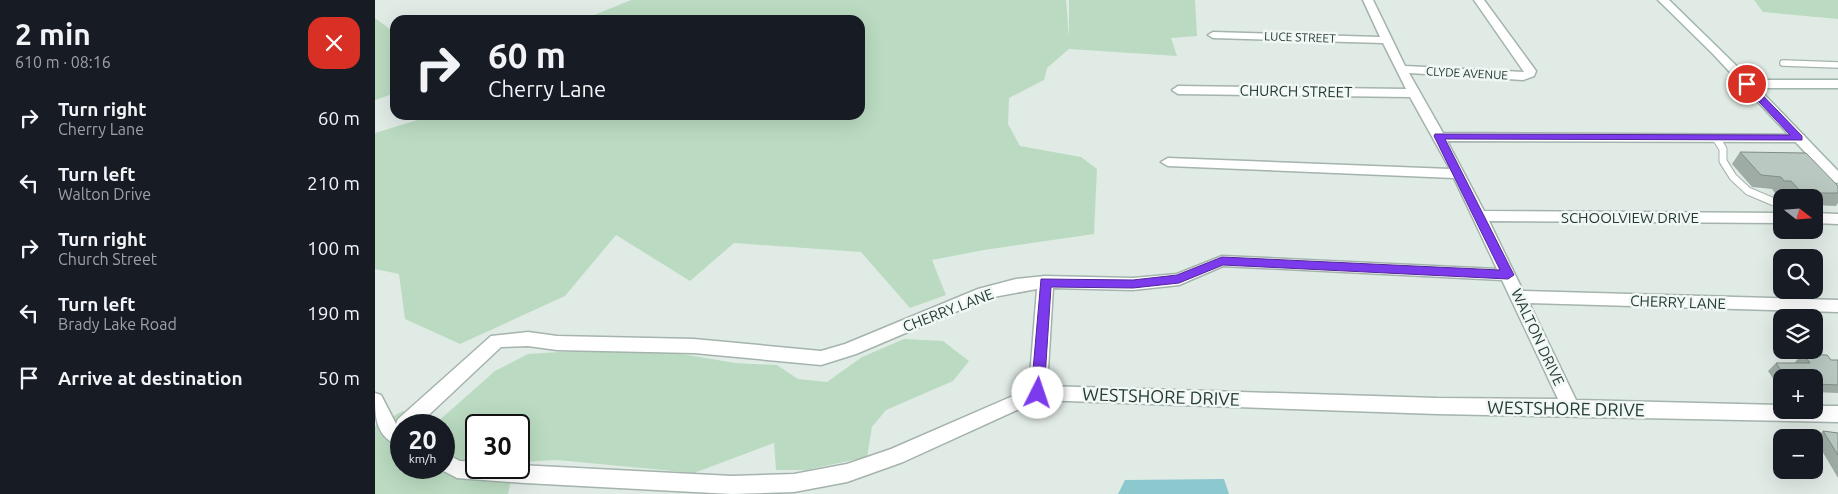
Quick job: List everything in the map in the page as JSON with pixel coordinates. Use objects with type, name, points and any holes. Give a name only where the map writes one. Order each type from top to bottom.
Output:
[{"type":"street","name":"WALTON DRIVE","points":[[1368,0],[1401,69],[1459,174],[1571,407]]},
{"type":"street","name":"CLYDE AVENUE","points":[[1401,69],[1523,76],[1530,74],[1530,71],[1479,0]]},
{"type":"street","points":[[1663,0],[1838,179]]},
{"type":"street","name":"LUCE STREET","points":[[1213,35],[1386,40]]},
{"type":"street","points":[[1747,84],[1838,84]]},
{"type":"street","name":"CHURCH STREET","points":[[1179,90],[1415,93]]},
{"type":"street","points":[[1439,136],[1799,138]]},
{"type":"street","points":[[1168,162],[1459,174]]},
{"type":"street","name":"SCHOOLVIEW DRIVE","points":[[1479,216],[1773,218]]},
{"type":"street","points":[[1823,218],[1838,219]]},
{"type":"street","name":"CHERRY LANE","points":[[419,414],[497,341],[528,339],[557,343],[694,346],[821,358],[849,349],[984,293],[1016,285],[1045,282],[1133,284],[1179,279],[1222,261],[1508,275]]},
{"type":"street","points":[[1038,393],[1045,282]]},
{"type":"street","name":"CHERRY LANE","points":[[1519,297],[1838,306]]},
{"type":"street","name":"WESTSHORE DRIVE","points":[[455,468],[525,474],[732,485],[794,484],[847,473],[896,456],[1038,393],[1437,406],[1571,407],[1838,414]]},
{"type":"street","points":[[375,400],[388,429],[390,430]]},
{"type":"lane","points":[[1783,63],[1838,65]]},
{"type":"lane","points":[[1716,138],[1723,149],[1723,161],[1733,177],[1748,191],[1773,202]]},
{"type":"green space","points":[[631,0],[1066,0],[1069,38],[1069,0],[1195,0],[1197,36],[1171,38],[1177,56],[1069,49],[1047,68],[1044,80],[1009,98],[1008,124],[1020,146],[1081,157],[1097,169],[1094,234],[984,250],[932,260],[946,295],[910,308],[861,252],[734,243],[690,281],[616,235],[565,296],[460,344],[405,319],[399,274],[375,269],[375,133],[418,120],[865,120],[865,15],[594,15]]},
{"type":"green space","points":[[1754,0],[1838,0],[1838,19],[1763,12]]},
{"type":"green space","points":[[375,18],[390,29],[390,95],[375,100]]},
{"type":"green space","points":[[904,339],[943,341],[969,361],[953,381],[886,410],[872,427],[867,457],[806,470],[776,470],[774,443],[694,473],[557,460],[530,461],[530,414],[465,414],[465,479],[511,479],[508,494],[375,494],[375,426],[390,418],[390,479],[455,479],[455,414],[446,414],[495,371],[528,354],[607,349],[670,352],[735,363],[777,365],[798,379],[827,382],[862,357]]},
{"type":"green space","points":[[403,411],[410,414],[397,414]]},
{"type":"water","points":[[1224,479],[1229,494],[1118,494],[1125,480]]},
{"type":"building","points":[[1740,152],[1806,153],[1838,186],[1838,193],[1823,193],[1823,189],[1798,189],[1791,181],[1784,181],[1781,177],[1761,175]]},
{"type":"building","points":[[1823,355],[1827,355],[1831,360],[1838,360],[1838,385],[1823,384],[1823,369],[1780,369],[1776,363],[1810,363],[1807,359],[1823,359]]},
{"type":"building","points":[[1823,431],[1838,433],[1838,455]]},
{"type":"route","points":[[1038,393],[1045,282],[1133,284],[1179,279],[1205,266],[1222,261],[1508,275],[1439,136],[1799,138],[1747,84]]}]
